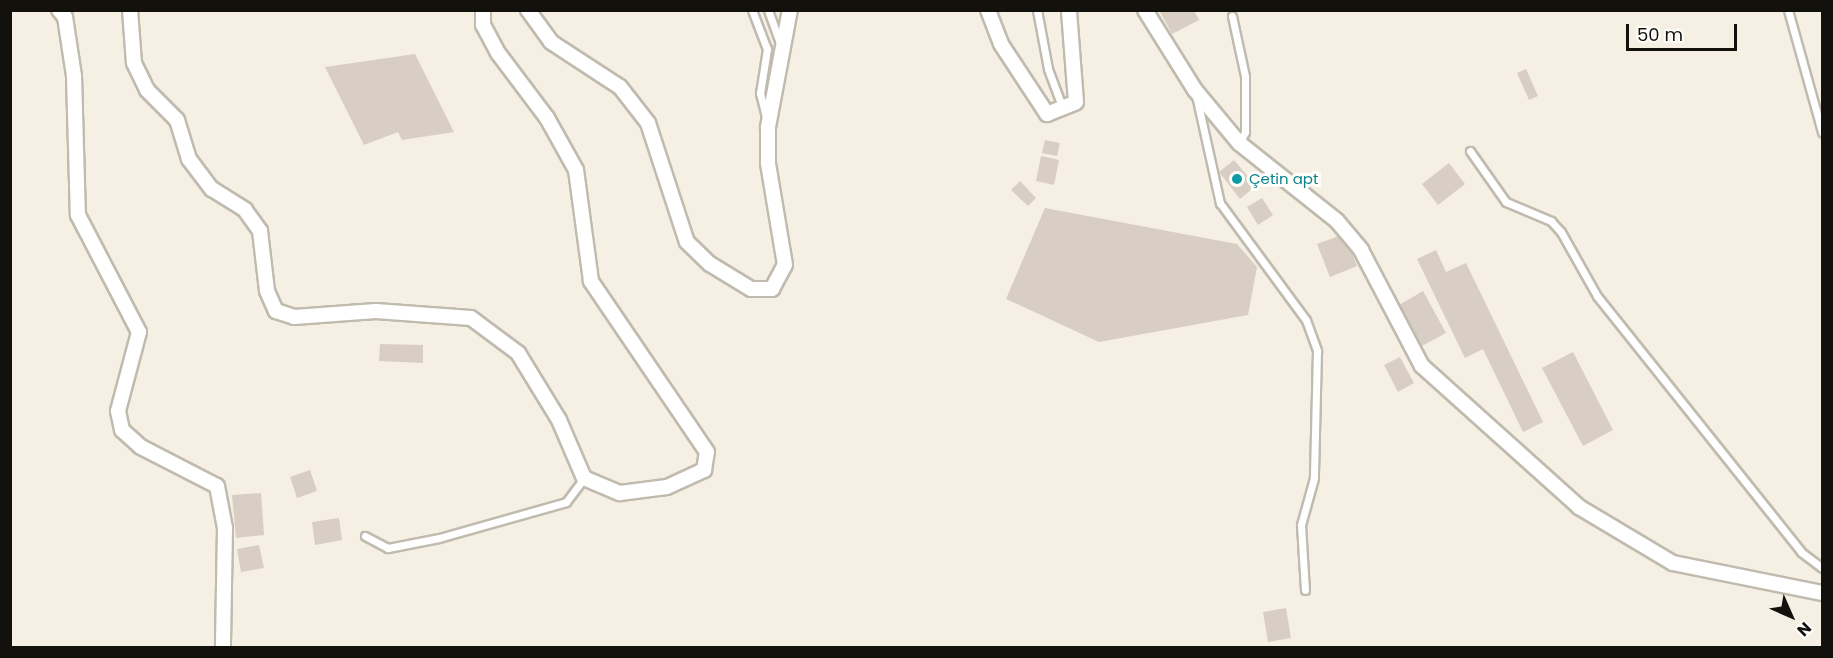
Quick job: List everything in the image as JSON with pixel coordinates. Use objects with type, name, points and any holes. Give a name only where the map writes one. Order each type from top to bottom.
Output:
[{"type":"street","points":[[58,10],[65,17],[74,76],[78,214],[139,332],[118,411],[122,430],[141,447],[216,486],[225,528],[223,648]]},
{"type":"street","points":[[130,10],[134,63],[147,90],[177,120],[189,159],[212,189],[245,210],[260,231],[267,291],[276,311],[294,317],[376,311],[471,318],[518,353],[560,420],[584,478],[620,493],[667,487],[704,470],[706,452],[591,281],[576,170],[547,118],[498,53],[483,25],[483,10]]},
{"type":"street","points":[[528,10],[551,42],[620,87],[648,123],[687,242],[710,264],[751,289],[772,289],[785,265],[768,163],[768,127],[790,10]]},
{"type":"street","points":[[988,10],[1036,102],[1047,114],[1063,110],[1076,102],[1069,10]]},
{"type":"street","points":[[1145,10],[1195,90],[1239,143],[1337,220],[1361,250],[1422,366],[1579,507],[1672,562],[1822,593]]},
{"type":"lane","points":[[752,10],[767,49],[760,93],[768,127]]},
{"type":"lane","points":[[768,10],[782,48]]},
{"type":"lane","points":[[1037,10],[1048,69],[1063,110]]},
{"type":"lane","points":[[1788,10],[1822,132]]},
{"type":"lane","points":[[1232,16],[1245,76],[1245,132],[1239,143]]},
{"type":"lane","points":[[1195,90],[1200,132],[1220,204],[1306,320],[1317,351],[1314,477],[1301,525],[1305,591]]},
{"type":"lane","points":[[1470,151],[1506,202],[1562,232],[1597,296],[1801,552],[1822,568]]},
{"type":"lane","points":[[365,536],[388,548],[439,538],[566,502],[584,478]]},
{"type":"building","points":[[1159,10],[1194,10],[1199,20],[1172,34]]},
{"type":"building","points":[[415,54],[454,132],[402,140],[398,132],[364,145],[325,67]]},
{"type":"building","points":[[1526,69],[1538,96],[1529,100],[1517,73]]},
{"type":"building","points":[[1045,140],[1060,143],[1057,156],[1042,153]]},
{"type":"building","points":[[1041,156],[1059,160],[1054,185],[1036,181]]},
{"type":"building","name":"Çetin apt","points":[[1234,160],[1256,186],[1240,199],[1219,172]]},
{"type":"building","points":[[1449,163],[1465,184],[1438,205],[1422,184]]},
{"type":"building","points":[[1020,181],[1036,198],[1028,206],[1011,190]]},
{"type":"building","points":[[1262,198],[1273,215],[1258,225],[1247,207]]},
{"type":"building","points":[[1045,208],[1237,244],[1257,267],[1248,315],[1099,342],[1006,299]]},
{"type":"building","points":[[1344,234],[1357,266],[1330,277],[1317,244]]},
{"type":"building","points":[[1436,250],[1446,272],[1466,263],[1543,422],[1523,432],[1483,349],[1465,358],[1417,259]]},
{"type":"building","points":[[1423,291],[1446,333],[1416,349],[1394,308]]},
{"type":"building","points":[[380,344],[423,345],[423,363],[379,361]]},
{"type":"building","points":[[1573,352],[1613,430],[1583,446],[1542,368]]},
{"type":"building","points":[[1400,357],[1414,383],[1398,392],[1384,365]]},
{"type":"building","points":[[310,470],[317,491],[297,498],[290,477]]},
{"type":"building","points":[[261,493],[264,535],[236,538],[232,495]]},
{"type":"building","points":[[339,518],[342,540],[315,545],[312,522]]},
{"type":"building","points":[[259,545],[264,568],[241,572],[237,549]]},
{"type":"building","points":[[1286,608],[1291,638],[1268,642],[1263,612]]},
{"type":"place","name":"Çetin apt","points":[[1237,179]]}]
